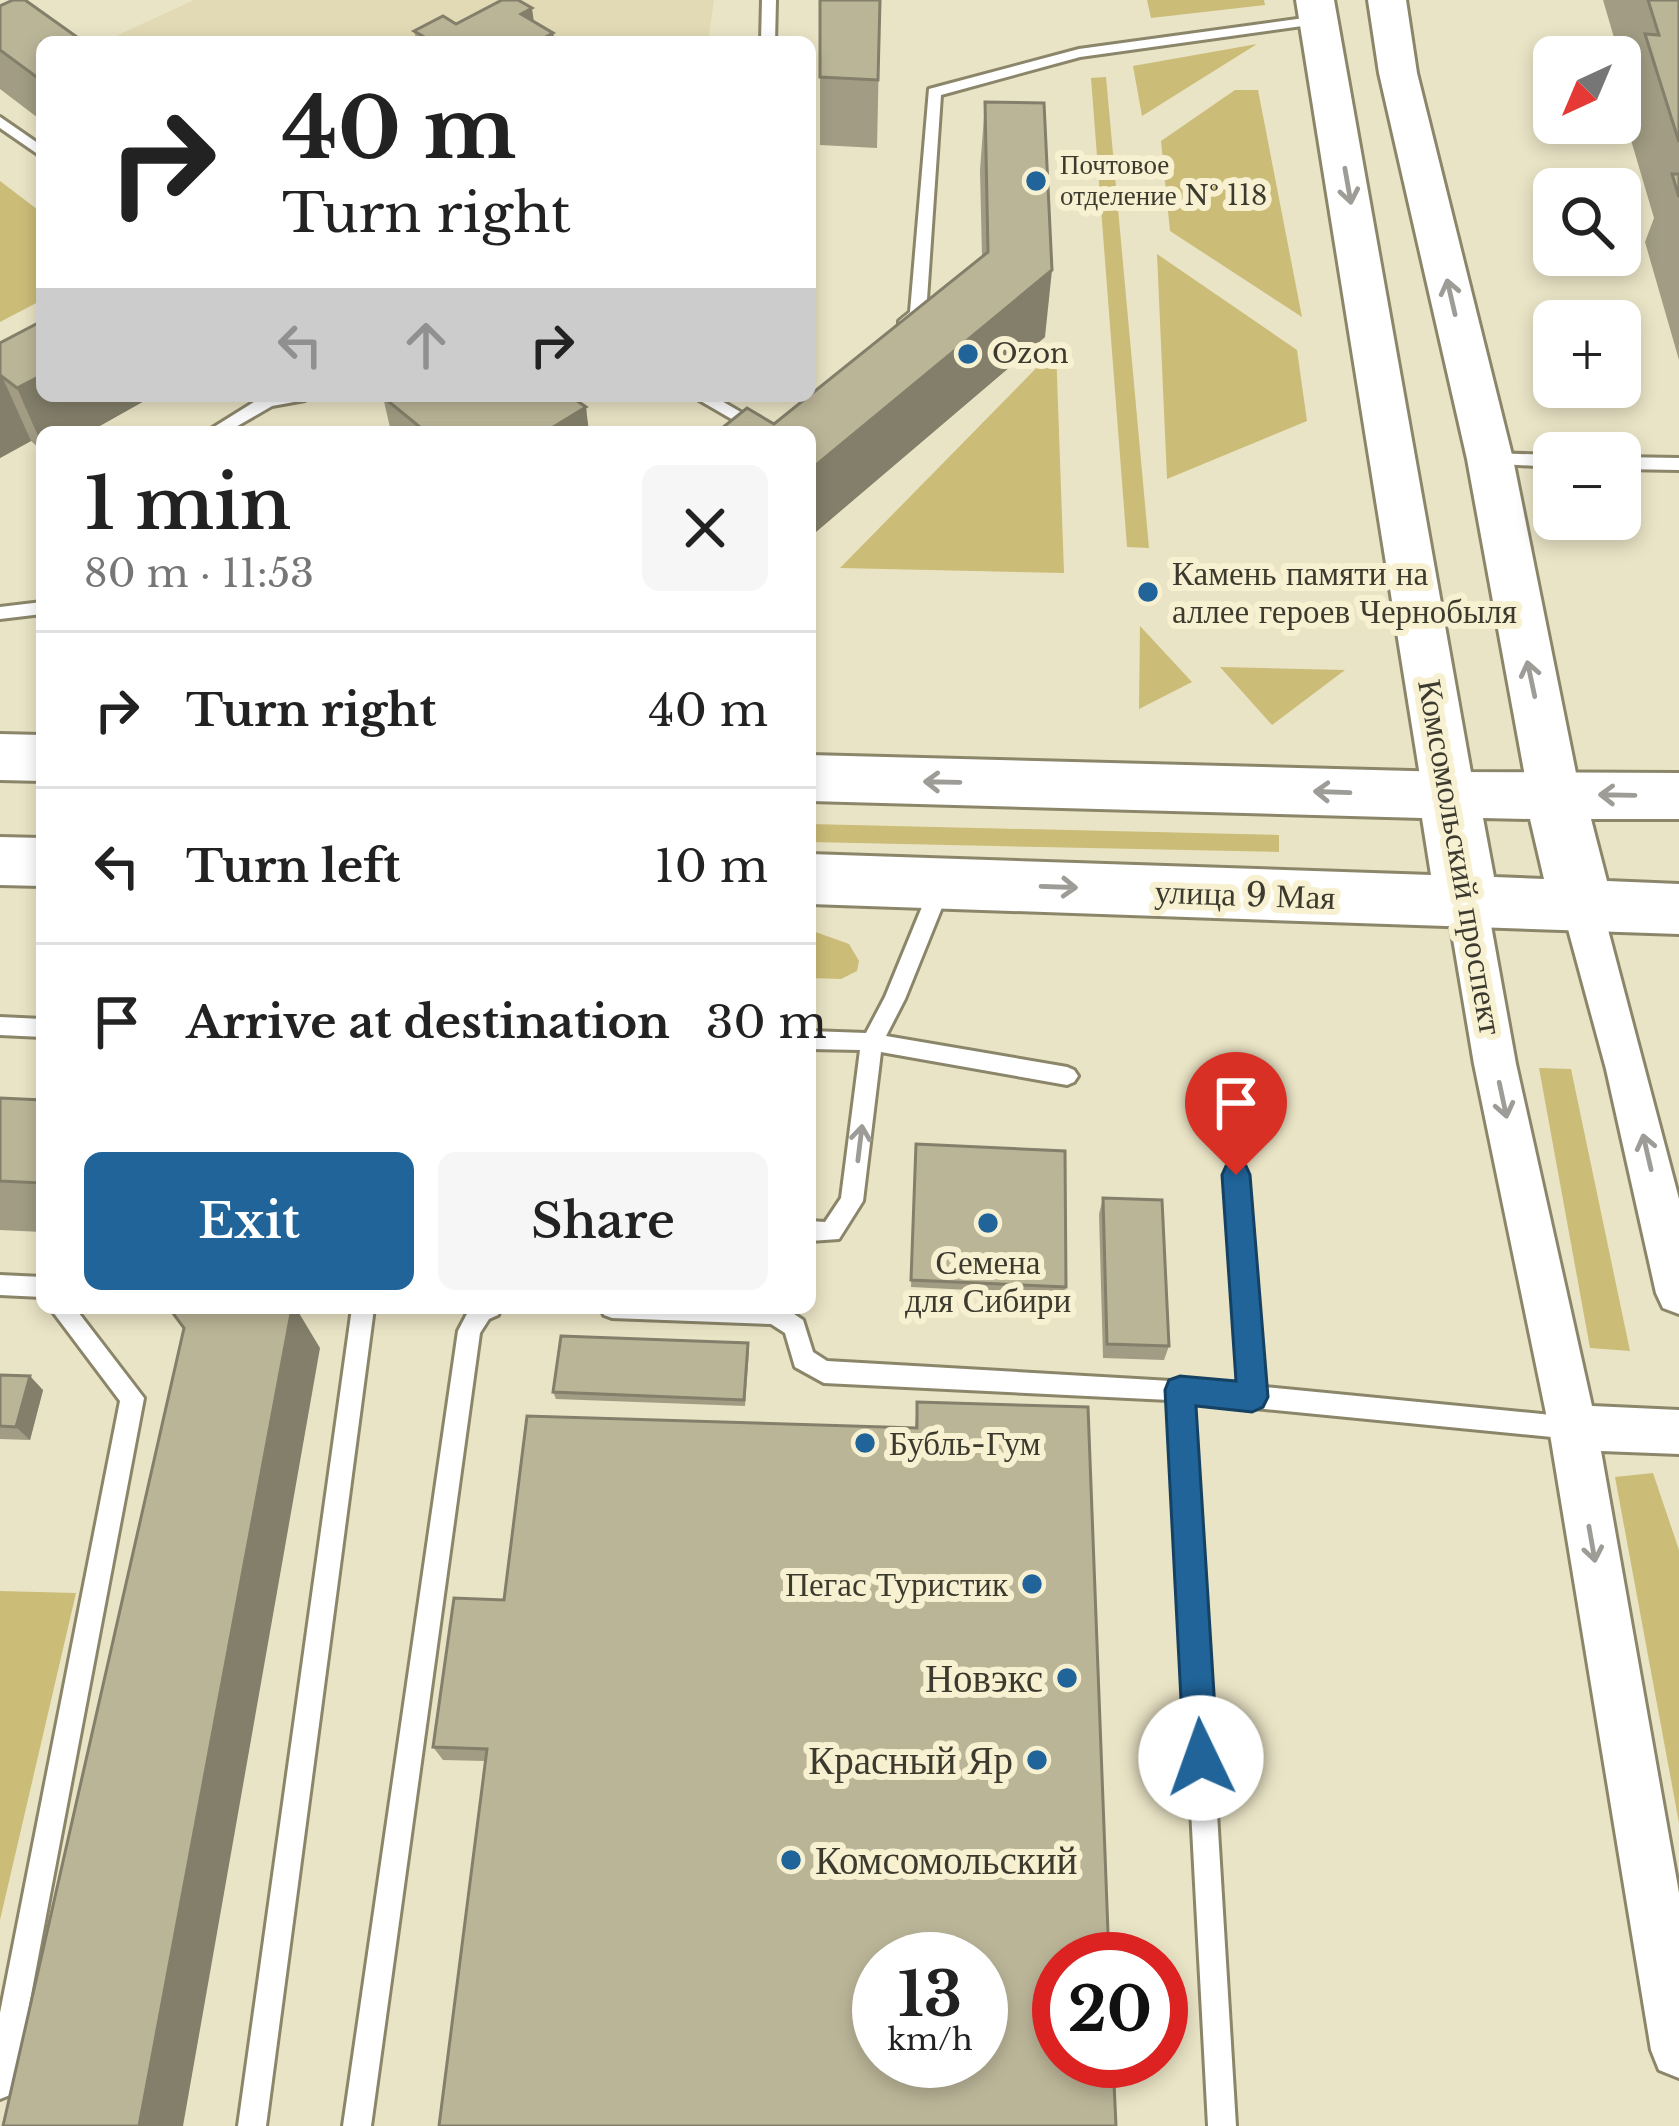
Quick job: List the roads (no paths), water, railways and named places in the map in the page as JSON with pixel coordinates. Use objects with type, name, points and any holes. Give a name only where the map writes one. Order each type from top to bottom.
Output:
[{"type":"main road","points":[[1387,0],[1398,74],[1490,459],[1582,907]]},
{"type":"main road","name":"Комсомольский проспект","points":[[1317,10],[1467,903]]},
{"type":"main road","points":[[0,757],[36,758]]},
{"type":"main road","points":[[816,778],[1449,795],[1679,796]]},
{"type":"main road","points":[[0,861],[36,862]]},
{"type":"main road","name":"улица 9 Мая","points":[[816,879],[1679,910]]},
{"type":"street","name":"Комсомольский проспект","points":[[1467,903],[1495,1064],[1573,1428],[1679,2050]]},
{"type":"street","points":[[1582,907],[1628,1069],[1677,1275]]},
{"type":"street","points":[[1573,1428],[1679,1432]]},
{"type":"lane","points":[[768,36],[769,0]]},
{"type":"lane","points":[[883,344],[918,314],[934,144],[934,92],[1079,53],[1317,10]]},
{"type":"lane","points":[[0,121],[36,148]]},
{"type":"lane","points":[[223,426],[260,402]]},
{"type":"lane","points":[[712,402],[759,426]]},
{"type":"lane","points":[[780,426],[793,417]]},
{"type":"lane","points":[[1490,459],[1533,460]]},
{"type":"lane","points":[[1641,463],[1679,464]]},
{"type":"lane","points":[[0,613],[36,609]]},
{"type":"lane","points":[[816,1231],[831,1232],[852,1201],[872,1042],[895,1000],[942,882]]},
{"type":"lane","points":[[0,1026],[36,1028]]},
{"type":"lane","points":[[816,1040],[872,1042],[1067,1076]]},
{"type":"lane","points":[[1236,1175],[1252,1397]]},
{"type":"lane","points":[[0,1285],[36,1287]]},
{"type":"lane","points":[[0,2085],[132,1398],[66,1314]]},
{"type":"lane","points":[[253,2126],[362,1314]]},
{"type":"lane","points":[[357,2126],[469,1331],[479,1314]]},
{"type":"lane","points":[[775,1314],[795,1327],[803,1359],[824,1372],[1180,1390],[1573,1428]]},
{"type":"lane","points":[[1180,1390],[1222,2126]]},
{"type":"place","name":"Почтовое отделение № 118","points":[[1036,181]]},
{"type":"place","name":"Ozon","points":[[968,354]]},
{"type":"place","name":"Камень памяти на аллее героев Чернобыля","points":[[1148,592]]},
{"type":"place","name":"Семена для Сибири","points":[[988,1223]]},
{"type":"place","name":"Бубль-Гум","points":[[865,1443]]},
{"type":"place","name":"Пегас Туристик","points":[[1032,1584]]},
{"type":"place","name":"Новэкс","points":[[1067,1678]]},
{"type":"place","name":"Красный Яр","points":[[1037,1760]]},
{"type":"place","name":"Комсомольский","points":[[791,1860]]}]
